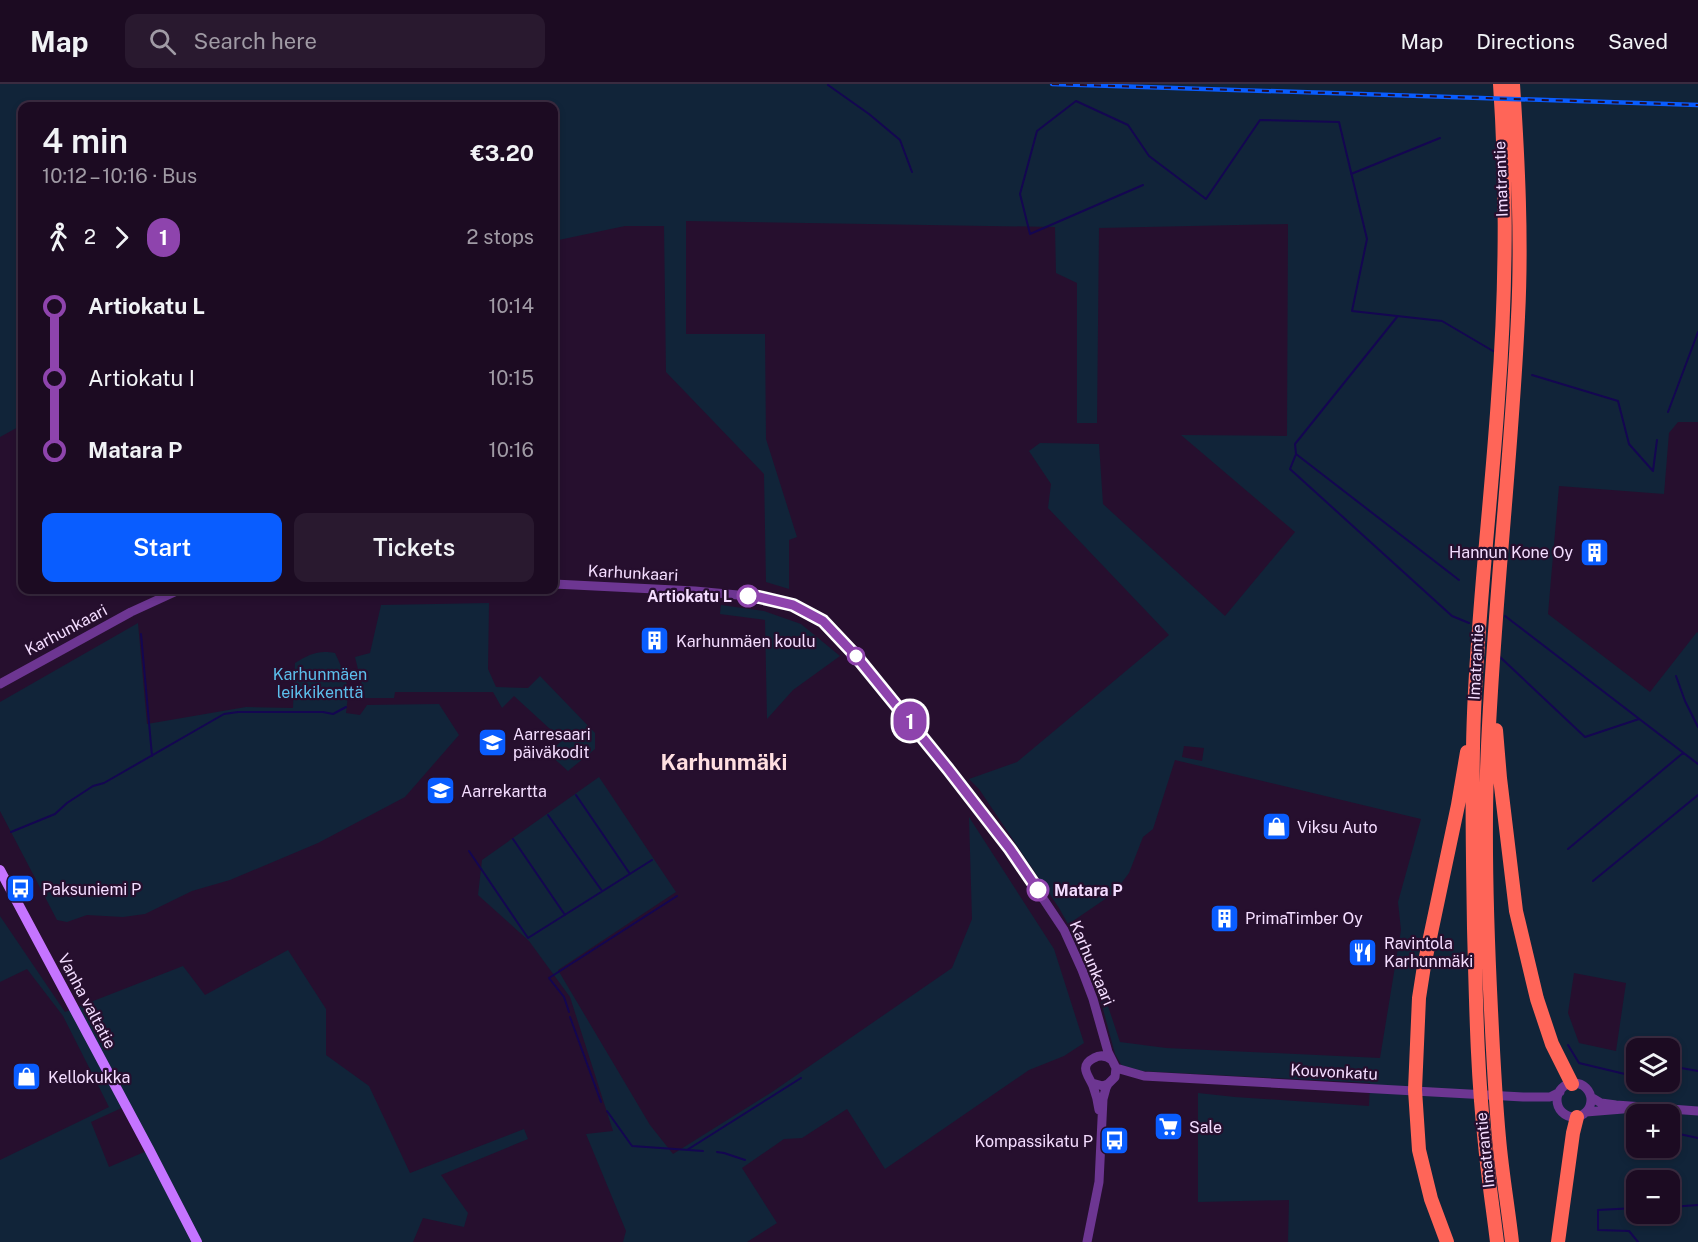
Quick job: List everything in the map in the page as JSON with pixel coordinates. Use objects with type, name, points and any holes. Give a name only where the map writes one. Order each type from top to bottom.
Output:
[{"type":"highway","name":"Imatrantie","points":[[1500,84],[1510,129],[1519,226],[1518,314],[1498,569],[1487,771],[1488,926],[1499,1138],[1512,1242]]},
{"type":"highway","name":"Imatrantie","points":[[1497,1242],[1485,1142],[1475,971],[1474,712],[1498,398],[1504,226],[1514,84]]},
{"type":"highway","points":[[1492,671],[1500,778],[1516,911],[1537,999],[1566,1088]]},
{"type":"highway","points":[[1447,1242],[1431,1199],[1419,1150],[1415,1090],[1419,998],[1458,805],[1474,712]]},
{"type":"highway","points":[[1558,1242],[1573,1133],[1582,1115]]},
{"type":"main road","name":"Vanha valtatie","points":[[0,870],[150,1149],[197,1242]]},
{"type":"street","name":"Karhunkaari","points":[[558,584],[695,591],[759,597],[793,605],[823,621],[876,679],[1010,849],[1064,930],[1082,970],[1108,1052],[1114,1064]]},
{"type":"street","name":"Karhunkaari","points":[[0,684],[131,612],[170,594]]},
{"type":"street","name":"Karhunkaari","points":[[1096,1056],[1101,1025]]},
{"type":"street","points":[[1088,1242],[1099,1182],[1102,1129],[1103,1099],[1106,1088],[1116,1073],[1114,1064],[1102,1056],[1096,1056],[1087,1064],[1086,1070],[1098,1104],[1102,1129]]},
{"type":"street","name":"Kouvonkatu","points":[[1114,1064],[1144,1076]]},
{"type":"street","name":"Kouvonkatu","points":[[1110,1083],[1144,1076],[1523,1097],[1550,1097],[1566,1088]]},
{"type":"street","points":[[1092,1083],[1103,1086],[1110,1083]]},
{"type":"street","points":[[1626,1106],[1601,1103],[1591,1097],[1586,1088],[1577,1084],[1566,1088],[1558,1097],[1559,1108],[1567,1115],[1626,1109]]},
{"type":"street","name":"Kouvonkatu","points":[[1523,1097],[1559,1108]]},
{"type":"street","points":[[1582,1115],[1589,1108],[1591,1097]]},
{"type":"street","points":[[1680,1110],[1698,1111]]},
{"type":"green space","points":[[0,84],[1698,84],[1698,422],[1678,422],[1669,433],[1664,494],[1559,486],[1548,614],[1650,692],[1698,633],[1698,1242],[1288,1242],[1289,1200],[1198,1202],[1198,1093],[1369,1106],[1370,1083],[1139,1071],[1122,1066],[1115,1054],[1100,998],[1079,944],[1059,908],[979,789],[969,779],[1017,762],[1169,635],[1048,508],[1051,484],[1029,451],[1040,443],[1099,444],[1103,504],[1225,616],[1295,532],[1181,435],[1287,436],[1288,224],[1099,228],[1097,423],[1077,423],[1077,283],[1056,273],[1055,227],[686,221],[686,334],[765,334],[766,439],[797,537],[789,540],[789,589],[766,582],[764,474],[666,372],[664,226],[625,226],[558,240],[558,102],[18,102],[18,427],[0,437]],"holes":[[[1184,746],[1204,748],[1202,761],[1182,757]],[[1175,760],[1421,819],[1398,902],[1401,930],[1380,1058],[1166,1048],[1120,1042],[1093,965],[1073,921],[1114,893],[1129,873],[1143,837],[1153,829]],[[1574,973],[1626,983],[1616,1051],[1579,1043],[1568,1013]]]},
{"type":"green space","points":[[489,603],[488,669],[496,687],[528,688],[540,676],[595,733],[595,749],[568,771],[549,754],[562,740],[514,696],[502,708],[493,692],[395,692],[394,698],[365,698],[355,657],[370,653],[381,605]]},
{"type":"green space","points":[[721,605],[764,611],[801,624],[840,656],[793,690],[767,719],[765,620],[720,614]]},
{"type":"green space","name":"Karhunmäen leikkikenttä","points":[[138,623],[147,724],[246,707],[293,708],[295,663],[314,654],[329,652],[335,653],[345,676],[348,695],[346,713],[360,715],[367,705],[439,704],[459,735],[405,797],[318,843],[230,880],[192,891],[145,914],[123,917],[87,915],[67,922],[57,920],[0,811],[0,702]]},
{"type":"green space","points":[[599,777],[676,892],[558,970],[650,1125],[673,1154],[772,1092],[952,968],[972,919],[969,817],[1054,949],[1084,1043],[1064,1056],[1029,1070],[885,1169],[847,1109],[802,1138],[784,1139],[742,1168],[777,1223],[747,1242],[623,1242],[626,1231],[586,1134],[613,1131],[570,997],[529,941],[478,895],[482,860]]},
{"type":"green space","points":[[0,916],[65,1012],[183,966],[205,995],[288,950],[326,1009],[326,1055],[369,1086],[410,1173],[524,1129],[528,1139],[441,1175],[468,1213],[464,1227],[423,1218],[413,1242],[0,1242],[0,1160],[109,1107],[63,1016],[27,969],[0,982]],"holes":[[[126,1106],[149,1150],[109,1167],[91,1122]]]},
{"type":"waterway","points":[[828,85],[869,114],[900,140],[912,172]]},
{"type":"waterway","points":[[1143,185],[1030,234],[1020,194],[1037,131],[1076,101],[1128,125],[1149,156],[1206,199],[1260,120],[1339,122],[1367,239],[1352,311],[1442,321],[1493,351]]},
{"type":"waterway","points":[[1351,174],[1440,138]]},
{"type":"waterway","points":[[1397,317],[1295,444],[1296,454],[1290,469],[1452,616],[1469,623]]},
{"type":"waterway","points":[[1668,412],[1698,332]]},
{"type":"waterway","points":[[1532,375],[1618,401],[1629,444],[1653,471]]},
{"type":"waterway","points":[[1653,471],[1657,440]]},
{"type":"waterway","points":[[1296,454],[1459,580]]},
{"type":"waterway","points":[[1505,616],[1698,764]]},
{"type":"waterway","points":[[141,634],[152,756]]},
{"type":"waterway","points":[[1500,657],[1585,737],[1639,719]]},
{"type":"waterway","points":[[1676,676],[1698,727]]},
{"type":"waterway","points":[[11,832],[55,814],[93,786],[104,783],[224,714],[238,712],[333,714],[346,707]]},
{"type":"waterway","points":[[1568,849],[1683,753]]},
{"type":"waterway","points":[[576,795],[630,874]]},
{"type":"waterway","points":[[1593,881],[1698,795]]},
{"type":"waterway","points":[[548,815],[602,891]]},
{"type":"waterway","points":[[513,839],[565,915]]},
{"type":"waterway","points":[[469,851],[528,938],[652,860]]},
{"type":"waterway","points":[[569,1012],[564,997],[549,978],[677,896]]},
{"type":"waterway","points":[[570,1017],[601,1102]]},
{"type":"waterway","points":[[1568,1045],[1579,1063],[1626,1074]]},
{"type":"waterway","points":[[1680,1068],[1698,1071]]},
{"type":"waterway","points":[[687,1150],[801,1078]]},
{"type":"waterway","points":[[607,1111],[632,1146],[703,1151]]},
{"type":"waterway","points":[[1680,1134],[1698,1138]]},
{"type":"waterway","points":[[717,1152],[745,1160]]},
{"type":"waterway","points":[[1680,1206],[1698,1205]]},
{"type":"waterway","points":[[1626,1209],[1598,1210],[1598,1230],[1629,1231],[1638,1242]]},
{"type":"railway","points":[[1052,84],[1698,105]]},
{"type":"bus line","name":"1","points":[[748,596],[793,605],[823,621],[856,656],[948,769],[1010,849],[1038,890]]},
{"type":"place","name":"Hannun Kone Oy","points":[[1594,552]]},
{"type":"place","name":"Artiokatu L","points":[[748,596]]},
{"type":"place","name":"Karhunmäen koulu","points":[[655,641]]},
{"type":"place","name":"Aarresaari päiväkodit","points":[[492,743]]},
{"type":"place","name":"Aarrekartta","points":[[440,791]]},
{"type":"place","name":"Viksu Auto","points":[[1276,827]]},
{"type":"place","name":"Paksuniemi P","points":[[21,889]]},
{"type":"place","name":"Matara P","points":[[1038,890]]},
{"type":"place","name":"PrimaTimber Oy","points":[[1224,918]]},
{"type":"place","name":"Ravintola Karhunmäki","points":[[1363,952]]},
{"type":"place","name":"Kellokukka","points":[[27,1077]]},
{"type":"place","name":"Sale","points":[[1168,1127]]},
{"type":"place","name":"Kompassikatu P","points":[[1114,1141]]},
{"type":"district","name":"Karhunmäki","points":[[724,762]]}]
